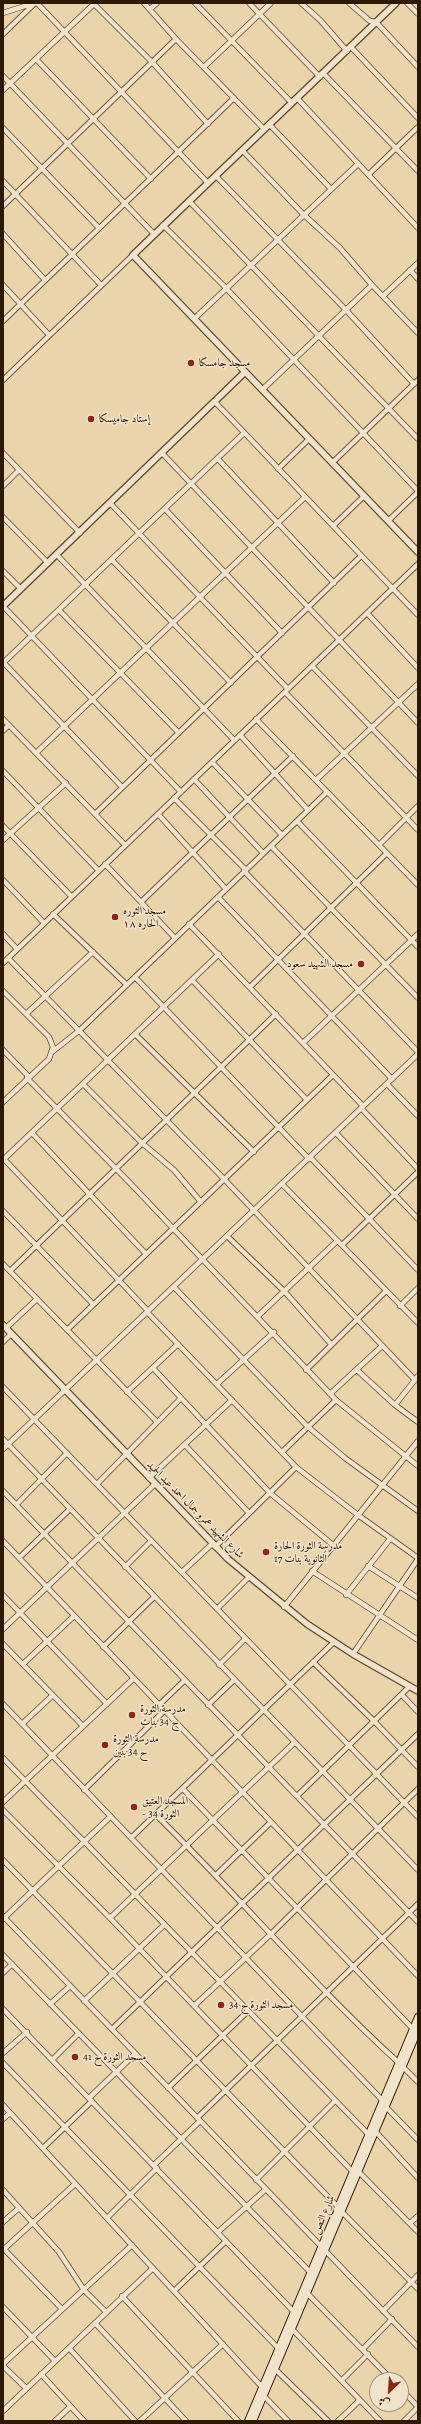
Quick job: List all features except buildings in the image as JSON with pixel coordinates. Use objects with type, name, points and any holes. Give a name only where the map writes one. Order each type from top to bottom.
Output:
[{"type":"main road","name":"شارع النص","points":[[356,2172],[383,2101],[415,2030],[418,2017]]},
{"type":"main road","name":"شارع النص","points":[[253,2421],[307,2293],[340,2209],[376,2132],[400,2065]]},
{"type":"main road","name":"شارع النص","points":[[248,2421],[310,2272],[324,2249]]},
{"type":"street","points":[[3,14],[35,3]]},
{"type":"street","points":[[35,3],[122,91],[208,183]]},
{"type":"street","points":[[3,34],[35,3]]},
{"type":"street","points":[[144,3],[176,39],[264,129]]},
{"type":"street","points":[[150,9],[157,3]]},
{"type":"street","points":[[195,3],[231,41],[295,100],[368,174],[418,228]]},
{"type":"street","points":[[249,3],[396,148],[418,172]]},
{"type":"street","points":[[204,66],[260,15],[271,3]]},
{"type":"street","points":[[301,3],[418,118]]},
{"type":"street","points":[[349,3],[370,21],[376,22],[418,67]]},
{"type":"street","points":[[3,380],[396,3]]},
{"type":"street","points":[[407,3],[418,14]]},
{"type":"street","points":[[3,90],[66,33],[95,4],[152,62],[208,124]]},
{"type":"street","points":[[3,206],[176,39]]},
{"type":"street","points":[[37,60],[151,179]]},
{"type":"street","points":[[3,76],[154,234]]},
{"type":"street","points":[[3,321],[98,227],[151,179],[234,98]]},
{"type":"street","points":[[269,124],[331,189]]},
{"type":"street","points":[[368,174],[418,127]]},
{"type":"street","points":[[3,128],[98,227]]},
{"type":"street","points":[[242,150],[302,214],[340,248],[372,285],[418,333]]},
{"type":"street","points":[[194,318],[302,214],[358,164]]},
{"type":"street","points":[[216,176],[346,310],[414,384]]},
{"type":"street","points":[[3,181],[101,285]]},
{"type":"street","points":[[189,201],[320,335],[388,409],[417,436]]},
{"type":"street","points":[[163,225],[225,287],[418,492],[388,521]]},
{"type":"street","points":[[3,234],[45,280]]},
{"type":"street","points":[[133,255],[418,552]]},
{"type":"street","points":[[383,296],[418,263]]},
{"type":"street","points":[[410,270],[418,279]]},
{"type":"street","points":[[3,285],[49,335]]},
{"type":"street","points":[[262,390],[372,285]]},
{"type":"street","points":[[181,792],[3,606],[245,372]]},
{"type":"street","points":[[332,463],[418,380]]},
{"type":"street","points":[[215,402],[418,615]]},
{"type":"street","points":[[122,787],[3,663],[244,433]]},
{"type":"street","points":[[278,469],[309,439]]},
{"type":"street","points":[[3,453],[80,533]]},
{"type":"street","points":[[162,453],[418,723]]},
{"type":"street","points":[[218,458],[334,583]]},
{"type":"street","points":[[3,486],[19,470]]},
{"type":"street","points":[[333,526],[364,496]]},
{"type":"street","points":[[36,753],[305,497]]},
{"type":"street","points":[[110,503],[418,830]]},
{"type":"street","points":[[165,508],[282,633]]},
{"type":"street","points":[[3,517],[48,563]]},
{"type":"street","points":[[57,555],[234,740]]},
{"type":"street","points":[[94,814],[361,556]]},
{"type":"street","points":[[112,560],[231,682]]},
{"type":"street","points":[[3,963],[418,564]]},
{"type":"street","points":[[3,570],[21,589]]},
{"type":"street","points":[[59,610],[179,733]]},
{"type":"street","points":[[367,614],[418,668]]},
{"type":"street","points":[[312,666],[418,776]]},
{"type":"street","points":[[316,780],[418,684]]},
{"type":"street","points":[[3,719],[125,845]]},
{"type":"street","points":[[256,719],[418,885]]},
{"type":"street","points":[[3,731],[9,725]]},
{"type":"street","points":[[240,735],[308,810]]},
{"type":"street","points":[[141,902],[194,853],[229,817],[293,756]]},
{"type":"street","points":[[212,762],[282,835]]},
{"type":"street","points":[[3,771],[98,870]]},
{"type":"street","points":[[194,779],[263,853]]},
{"type":"street","points":[[3,840],[37,807],[66,783]]},
{"type":"street","points":[[52,1052],[80,1030],[218,897],[225,888],[327,792]]},
{"type":"street","points":[[3,1449],[417,1056],[359,990],[304,934],[212,835],[174,798]]},
{"type":"street","points":[[379,845],[418,806]]},
{"type":"street","points":[[158,814],[225,888]]},
{"type":"street","points":[[297,821],[418,947]]},
{"type":"street","points":[[3,826],[71,896]]},
{"type":"street","points":[[271,846],[418,998]]},
{"type":"street","points":[[250,987],[388,853]]},
{"type":"street","points":[[105,864],[175,938]]},
{"type":"street","points":[[3,880],[44,922]]},
{"type":"street","points":[[218,897],[392,1079]]},
{"type":"street","points":[[53,914],[127,985]]},
{"type":"street","points":[[189,924],[276,1014],[418,1169]]},
{"type":"street","points":[[3,934],[17,949]]},
{"type":"street","points":[[303,1043],[418,934]]},
{"type":"street","points":[[26,1014],[93,952]]},
{"type":"street","points":[[218,954],[3,1159],[296,1467],[390,1539],[418,1558],[353,1654]]},
{"type":"street","points":[[8,958],[167,1119],[382,1346],[417,1378],[395,1405]]},
{"type":"street","points":[[135,977],[278,1127],[418,1270]]},
{"type":"street","points":[[192,980],[306,1100]]},
{"type":"street","points":[[3,991],[49,1037],[54,1047],[48,1059],[3,1102]]},
{"type":"street","points":[[10,1271],[276,1014]]},
{"type":"street","points":[[135,1034],[254,1152]]},
{"type":"street","points":[[3,1050],[57,1109],[172,1229],[274,1332],[306,1370],[336,1400],[418,1466]]},
{"type":"street","points":[[67,1330],[333,1075]]},
{"type":"street","points":[[83,1084],[142,1143],[174,1170],[201,1202]]},
{"type":"street","points":[[387,1084],[418,1116]]},
{"type":"street","points":[[32,1133],[146,1254]]},
{"type":"street","points":[[336,1133],[418,1219]]},
{"type":"street","points":[[342,1245],[418,1172]]},
{"type":"street","points":[[282,1184],[418,1323]]},
{"type":"street","points":[[3,1211],[93,1304]]},
{"type":"street","points":[[227,1236],[285,1292],[331,1344]]},
{"type":"street","points":[[258,1316],[337,1241]]},
{"type":"street","points":[[3,1264],[158,1422]]},
{"type":"street","points":[[174,1287],[307,1426],[345,1458],[418,1511]]},
{"type":"street","points":[[400,1306],[418,1288]]},
{"type":"street","points":[[306,1370],[386,1291]]},
{"type":"street","points":[[4,1327],[37,1298]]},
{"type":"street","name":"شارع الشهيد عمرو جمال احمد عبد الحميد","points":[[4,1327],[214,1546],[249,1577],[284,1607],[334,1642],[418,1690]]},
{"type":"street","points":[[217,1384],[274,1332]]},
{"type":"street","points":[[3,1342],[11,1334]]},
{"type":"street","points":[[127,1392],[178,1344]]},
{"type":"street","points":[[330,1394],[382,1346]]},
{"type":"street","points":[[153,1368],[270,1493],[333,1544]]},
{"type":"street","points":[[357,1370],[395,1405],[418,1422]]},
{"type":"street","points":[[3,1387],[182,1572],[245,1640],[418,1817]]},
{"type":"street","points":[[96,1484],[181,1398]]},
{"type":"street","points":[[149,1478],[232,1400]]},
{"type":"street","points":[[282,1452],[307,1426],[336,1400]]},
{"type":"street","points":[[3,1439],[263,1711],[418,1870]]},
{"type":"street","points":[[284,1607],[333,1544],[406,1457],[418,1440]]},
{"type":"street","points":[[184,1445],[249,1514]]},
{"type":"street","points":[[17,1504],[67,1453]]},
{"type":"street","points":[[182,1572],[214,1546],[249,1514],[296,1467]]},
{"type":"street","points":[[3,1629],[155,1484]]},
{"type":"street","points":[[3,1491],[418,1922]]},
{"type":"street","points":[[19,1558],[70,1509]]},
{"type":"street","points":[[346,1594],[390,1539]]},
{"type":"street","points":[[125,1567],[151,1541]]},
{"type":"street","points":[[3,1542],[270,1823],[326,1878],[418,1976]]},
{"type":"street","points":[[368,1566],[418,1598]]},
{"type":"street","points":[[312,1571],[378,1616],[418,1640]]},
{"type":"street","points":[[217,1609],[249,1577]]},
{"type":"street","points":[[3,1595],[107,1704]]},
{"type":"street","points":[[103,1647],[154,1597]]},
{"type":"street","points":[[23,1664],[74,1616]]},
{"type":"street","points":[[219,1665],[245,1640]]},
{"type":"street","points":[[131,1838],[334,1642]]},
{"type":"street","points":[[3,1644],[83,1726]]},
{"type":"street","points":[[313,1662],[375,1722],[418,1767]]},
{"type":"street","points":[[3,1802],[51,1755],[134,1679]]},
{"type":"street","points":[[159,1705],[185,1680]]},
{"type":"street","points":[[208,1705],[234,1680]]},
{"type":"street","points":[[296,1796],[375,1722],[410,1686]]},
{"type":"street","points":[[22,1724],[53,1695]]},
{"type":"street","points":[[402,1695],[418,1712]]},
{"type":"street","points":[[3,1704],[218,1928],[244,1958],[383,2101]]},
{"type":"street","points":[[3,1713],[7,1709]]},
{"type":"street","points":[[84,1790],[164,1711]]},
{"type":"street","points":[[112,2029],[167,1978],[418,1734]]},
{"type":"street","points":[[110,1918],[294,1743]]},
{"type":"street","points":[[3,1758],[191,1954],[277,2041],[334,2102],[369,2135]]},
{"type":"street","points":[[183,1789],[352,1968],[415,2030]]},
{"type":"street","points":[[194,2006],[272,1933],[326,1878],[418,1789]]},
{"type":"street","points":[[3,1810],[139,1948],[309,2127],[418,2232]]},
{"type":"street","points":[[156,1815],[272,1933],[327,1993],[418,2082]]},
{"type":"street","points":[[110,1817],[4,1918],[418,2347]]},
{"type":"street","points":[[216,1875],[270,1823]]},
{"type":"street","points":[[3,1860],[418,2289]]},
{"type":"street","points":[[107,2218],[225,2090],[418,1904]]},
{"type":"street","points":[[84,2001],[164,1925]]},
{"type":"street","points":[[3,1955],[310,2272]]},
{"type":"street","points":[[3,1973],[12,1964]]},
{"type":"street","points":[[50,2004],[70,1986]]},
{"type":"street","points":[[3,2009],[27,2032],[226,2241],[294,2310]]},
{"type":"street","points":[[168,2088],[248,2012]]},
{"type":"street","points":[[3,2053],[27,2032]]},
{"type":"street","points":[[53,2059],[79,2033]]},
{"type":"street","points":[[42,2148],[135,2054]]},
{"type":"street","points":[[3,2063],[278,2348]]},
{"type":"street","points":[[256,2180],[334,2102]]},
{"type":"street","points":[[3,2105],[262,2387]]},
{"type":"street","points":[[386,2107],[418,2140]]},
{"type":"street","points":[[3,2119],[10,2113]]},
{"type":"street","points":[[376,2132],[418,2178]]},
{"type":"street","points":[[62,2309],[3,2249],[75,2184]]},
{"type":"street","points":[[3,2190],[59,2252],[84,2290],[106,2312]]},
{"type":"street","points":[[218,2232],[265,2190]]},
{"type":"street","points":[[3,2222],[19,2208]]},
{"type":"street","points":[[410,2223],[418,2216]]},
{"type":"street","points":[[174,2291],[226,2241]]},
{"type":"street","points":[[26,2388],[3,2365],[132,2245]]},
{"type":"street","points":[[3,2409],[153,2268]]},
{"type":"street","points":[[383,2311],[418,2275]]},
{"type":"street","points":[[307,2293],[385,2372]]},
{"type":"street","points":[[122,2296],[238,2421]]},
{"type":"street","points":[[3,2307],[55,2361]]},
{"type":"street","points":[[363,2350],[392,2320]]},
{"type":"street","points":[[95,2323],[186,2421]]},
{"type":"street","points":[[292,2329],[380,2421]]},
{"type":"street","points":[[140,2421],[223,2344]]},
{"type":"street","points":[[69,2348],[135,2421]]},
{"type":"street","points":[[342,2380],[368,2354]]},
{"type":"street","points":[[275,2369],[328,2421]]},
{"type":"street","points":[[41,2374],[84,2421]]},
{"type":"street","points":[[264,2396],[288,2421]]},
{"type":"street","points":[[404,2421],[418,2407],[409,2397]]},
{"type":"street","points":[[338,2421],[360,2400]]},
{"type":"street","points":[[55,2421],[70,2407]]},
{"type":"place","name":"مسجد جامسكا","points":[[191,363]]},
{"type":"place","name":"إستاد جاميسكا","points":[[91,419]]},
{"type":"place","name":"مسجد الثوره الحاره ١٨","points":[[115,917]]},
{"type":"place","name":"مسجد الشهيد سعود","points":[[361,964]]},
{"type":"place","name":"مدرسة الثورة الحارة 17 الثانوية بنات","points":[[266,1552]]},
{"type":"place","name":"مدرسة الثورة ح 34 بنات","points":[[132,1715]]},
{"type":"place","name":"مدرسة الثورة ح 34 بنين","points":[[105,1745]]},
{"type":"place","name":"المسجد العتيق - الثورة 34","points":[[134,1807]]},
{"type":"place","name":"مسجد الثورة ح 34","points":[[221,2005]]},
{"type":"place","name":"مسجد الثورة ح 41","points":[[75,2057]]}]
